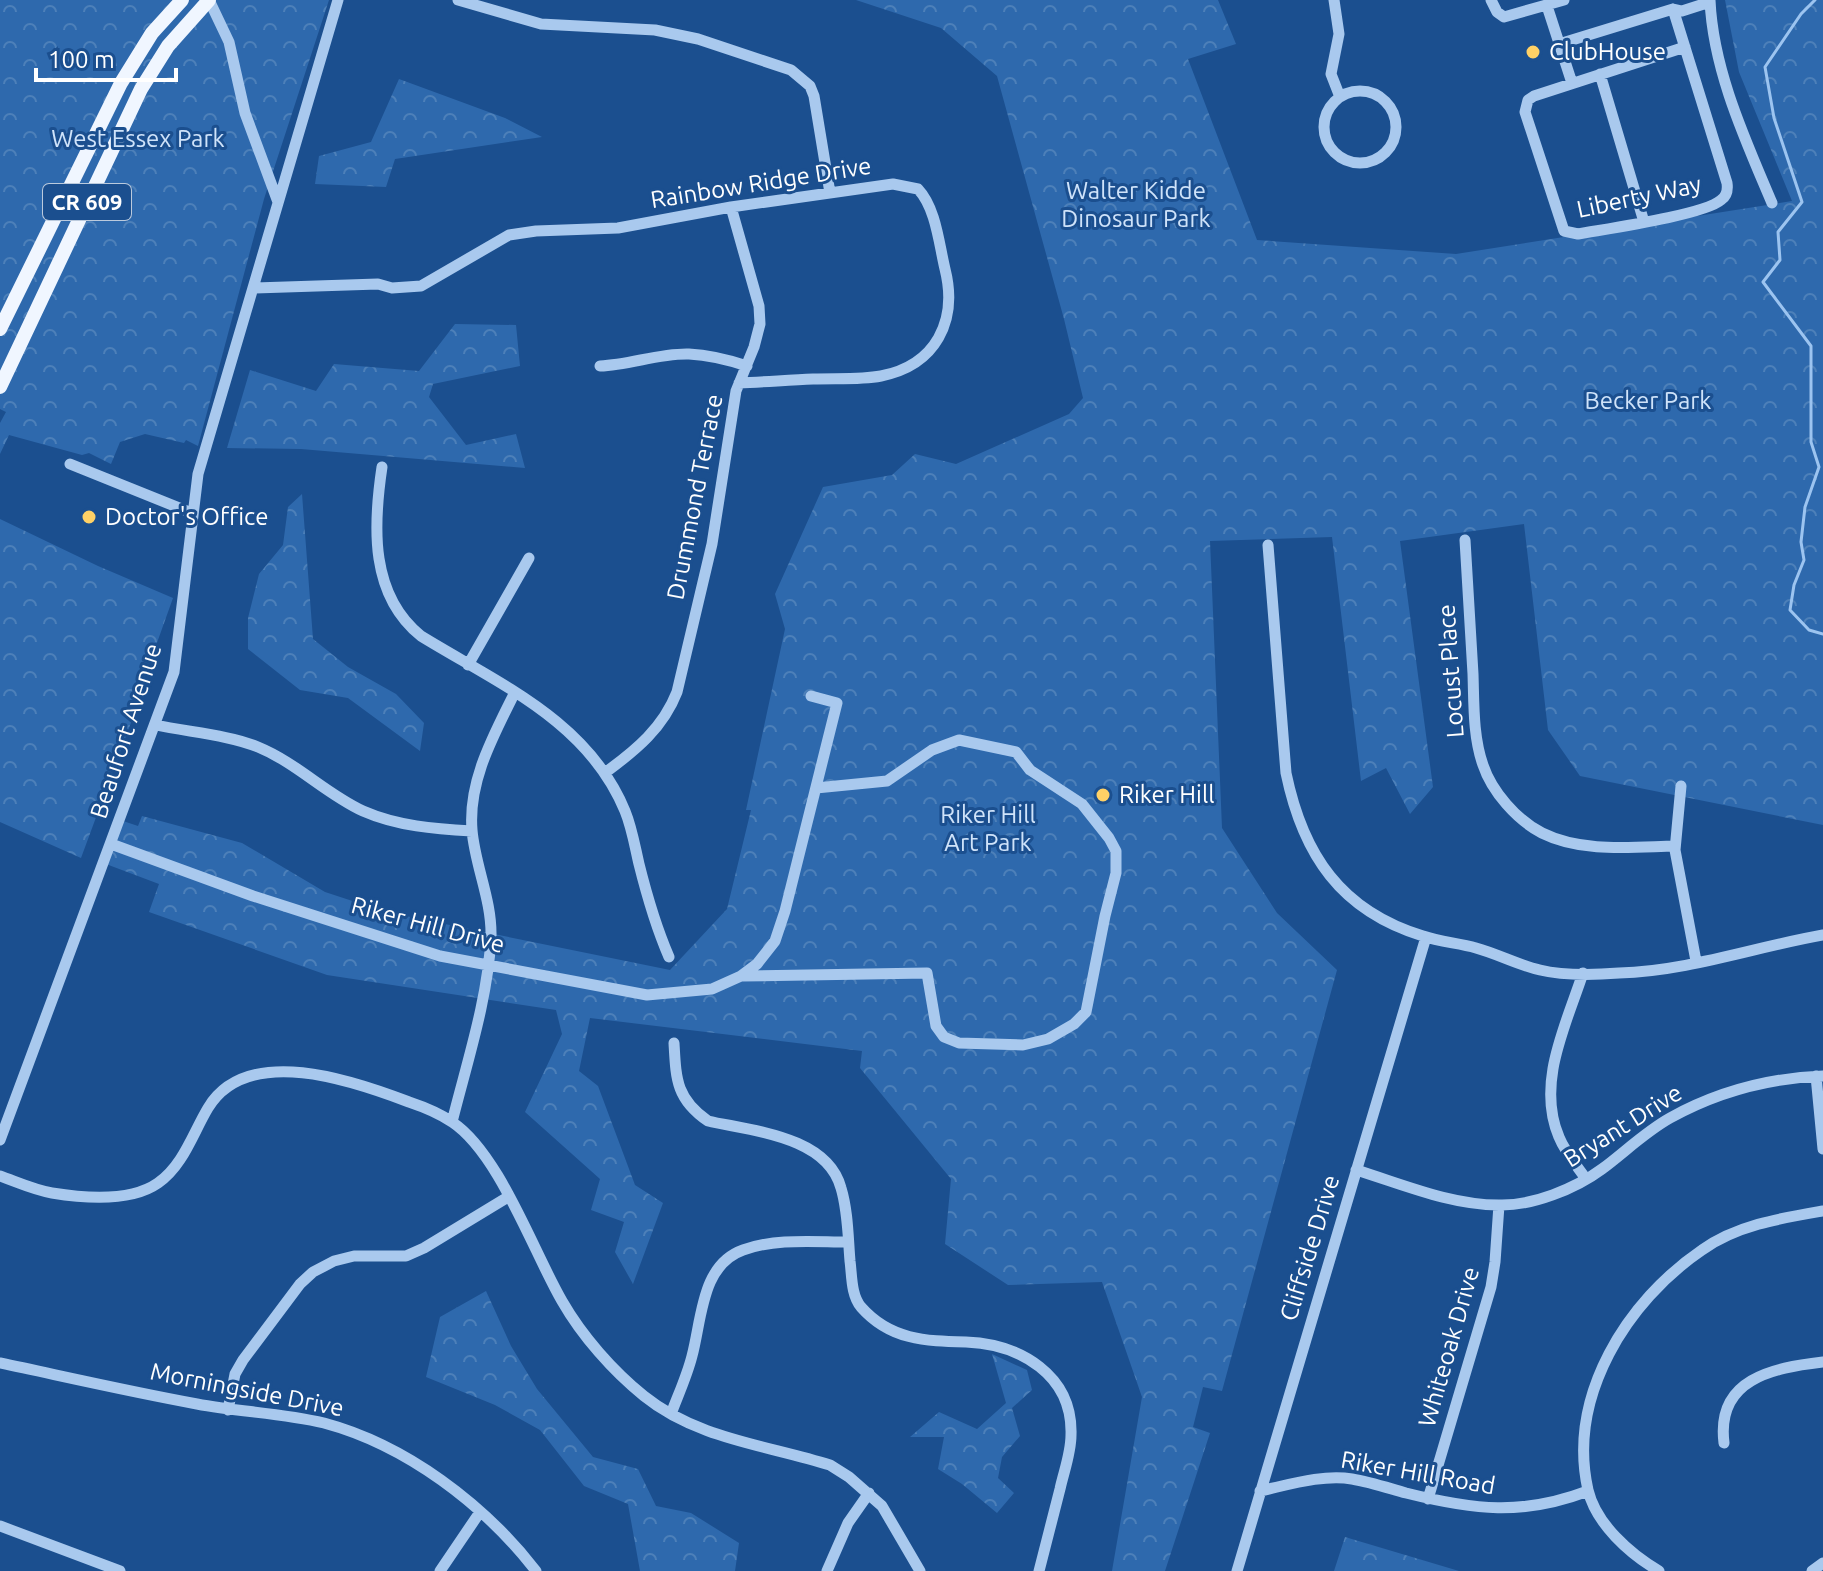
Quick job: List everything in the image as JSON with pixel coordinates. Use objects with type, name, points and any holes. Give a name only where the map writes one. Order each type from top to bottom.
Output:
[{"type":"main road","name":"CR 609","points":[[0,329],[121,83],[152,33],[182,0]]},
{"type":"main road","name":"CR 609","points":[[0,387],[141,89],[168,46],[209,0]]},
{"type":"street","points":[[209,0],[229,42],[245,113],[279,202]]},
{"type":"street","name":"Beaufort Avenue","points":[[0,1140],[156,725],[176,658],[192,513],[207,438],[255,288],[338,0]]},
{"type":"street","points":[[458,0],[541,24],[678,34],[791,70],[810,86],[814,96],[830,193]]},
{"type":"street","points":[[1334,0],[1339,34],[1331,74],[1340,97]]},
{"type":"street","points":[[1491,0],[1497,12],[1504,17],[1564,0]]},
{"type":"street","points":[[1673,9],[1678,2],[1685,0]]},
{"type":"street","points":[[1559,44],[1673,9],[1682,11],[1710,1],[1715,39],[1729,88],[1746,142],[1772,203]]},
{"type":"street","points":[[1547,6],[1572,83]]},
{"type":"street","name":"Liberty Way","points":[[1673,9],[1685,47],[1728,191],[1723,200],[1714,204],[1644,222],[1578,234],[1564,231],[1525,106],[1534,96],[1685,47]]},
{"type":"street","points":[[1600,74],[1644,222]]},
{"type":"street","points":[[1351,92],[1375,94],[1393,111],[1395,136],[1381,156],[1360,163],[1339,156],[1331,147],[1324,126],[1326,115],[1340,97],[1351,92]]},
{"type":"street","name":"Rainbow Ridge Drive","points":[[255,288],[378,284],[392,288],[421,286],[509,235],[618,228],[731,207],[901,184],[918,189],[929,205],[949,287],[947,324],[924,355],[903,370],[879,377],[739,383]]},
{"type":"street","name":"Drummond Terrace","points":[[606,772],[643,744],[670,710],[712,544],[739,383],[760,324],[759,306],[731,207]]},
{"type":"street","points":[[600,366],[626,365],[669,355],[689,354],[747,366]]},
{"type":"street","points":[[70,464],[192,513]]},
{"type":"street","points":[[382,467],[377,546],[387,593],[405,623],[548,714],[606,772],[627,815],[669,957]]},
{"type":"street","name":"Locust Place","points":[[1465,540],[1476,730],[1490,781],[1515,813],[1543,833],[1588,845],[1675,846]]},
{"type":"street","points":[[1268,545],[1286,773],[1292,804],[1311,851],[1356,903],[1387,923],[1426,937],[1477,948],[1556,973],[1633,972],[1823,935]]},
{"type":"street","points":[[468,665],[529,558]]},
{"type":"street","points":[[452,1122],[489,966],[489,907],[472,831],[473,806],[482,763],[515,692]]},
{"type":"street","name":"Riker Hill Drive","points":[[111,844],[253,896],[440,956],[647,995],[712,989],[741,976],[757,964],[775,941],[837,703],[811,696]]},
{"type":"street","points":[[156,725],[254,746],[300,769],[346,802],[385,819],[438,829],[472,831]]},
{"type":"street","name":"Riker Hill Drive","points":[[741,976],[927,973],[936,1026],[944,1037],[959,1043],[1023,1045],[1048,1039],[1074,1024],[1086,1012],[1116,873],[1116,851],[1082,804],[1030,770],[1016,752],[959,740],[932,750],[887,781],[816,788]]},
{"type":"street","points":[[1681,786],[1675,846],[1677,872],[1696,961]]},
{"type":"street","name":"Cliffside Drive","points":[[1237,1571],[1426,937]]},
{"type":"street","points":[[1583,973],[1553,1067],[1550,1086],[1559,1139],[1586,1179]]},
{"type":"street","points":[[674,1043],[679,1089],[695,1112],[708,1121],[803,1146],[835,1172],[841,1188],[853,1288],[858,1304],[890,1331],[910,1339],[991,1343],[1013,1350],[1044,1369],[1061,1391],[1070,1417],[1071,1445],[1039,1571]]},
{"type":"street","points":[[0,1176],[50,1193],[92,1196],[142,1191],[169,1174],[209,1105],[220,1092],[235,1082],[269,1073],[307,1073],[356,1083],[431,1110],[452,1122],[482,1152],[562,1302],[587,1338],[641,1394],[689,1425],[830,1465],[882,1506],[920,1571]]},
{"type":"street","points":[[1819,1076],[1823,1149]]},
{"type":"street","name":"Bryant Drive","points":[[1356,1170],[1433,1194],[1499,1205],[1534,1200],[1586,1179],[1646,1133],[1701,1103],[1750,1086],[1819,1076]]},
{"type":"street","points":[[228,1410],[235,1374],[243,1360],[300,1284],[313,1272],[334,1261],[354,1256],[406,1256],[508,1197]]},
{"type":"street","name":"Whiteoak Drive","points":[[1428,1499],[1491,1287],[1499,1205]]},
{"type":"street","points":[[1659,1571],[1619,1539],[1599,1513],[1588,1491],[1586,1442],[1594,1394],[1612,1348],[1639,1307],[1668,1277],[1702,1250],[1724,1237],[1766,1223],[1823,1211]]},
{"type":"street","points":[[671,1414],[692,1359],[706,1293],[715,1270],[741,1251],[776,1243],[848,1242]]},
{"type":"street","points":[[1724,1443],[1722,1416],[1742,1387],[1772,1371],[1823,1362]]},
{"type":"street","name":"Morningside Drive","points":[[0,1363],[228,1410],[325,1424],[355,1434],[426,1471],[480,1512],[536,1571]]},
{"type":"street","name":"Riker Hill Road","points":[[1260,1491],[1338,1478],[1351,1479],[1428,1499],[1505,1510],[1560,1502],[1588,1491]]},
{"type":"street","points":[[827,1571],[848,1523],[869,1493]]},
{"type":"street","points":[[440,1571],[480,1512]]},
{"type":"street","points":[[0,1526],[118,1571]]},
{"type":"street","points":[[1812,1571],[1823,1563]]},
{"type":"green space","name":"West Essex Park","points":[[0,0],[329,0],[264,199],[198,446],[186,440],[184,443],[145,434],[120,442],[111,464],[89,453],[82,455],[9,435],[0,454],[0,423],[6,412],[0,409]]},
{"type":"green space","points":[[856,0],[1218,0],[1236,44],[1188,59],[1257,240],[1456,254],[1792,201],[1739,72],[1725,0],[1823,0],[1823,825],[1580,776],[1548,730],[1524,524],[1400,541],[1433,787],[1410,814],[1386,768],[1361,781],[1332,537],[1210,541],[1222,828],[1277,913],[1337,970],[1222,1391],[1203,1387],[1193,1427],[1210,1433],[1165,1571],[1112,1571],[1142,1397],[1102,1282],[1008,1285],[945,1244],[951,1179],[860,1068],[862,1051],[590,1018],[579,1071],[598,1086],[635,1185],[663,1203],[633,1284],[615,1252],[624,1222],[591,1210],[600,1179],[525,1112],[562,1034],[556,1010],[327,975],[149,912],[159,884],[106,864],[123,821],[138,826],[142,816],[242,843],[325,892],[386,912],[670,970],[727,909],[751,810],[746,810],[785,629],[775,594],[823,487],[892,475],[915,454],[956,464],[1069,414],[1083,398],[997,76],[941,28]]},
{"type":"green space","points":[[399,79],[505,118],[542,137],[395,159],[386,187],[315,184],[319,156],[371,142]]},
{"type":"green space","points":[[455,324],[516,325],[520,366],[433,384],[429,397],[466,445],[516,434],[525,468],[301,449],[227,448],[250,370],[316,391],[334,364],[419,371]]},
{"type":"green space","points":[[302,494],[313,639],[348,667],[396,694],[424,723],[420,751],[348,698],[300,690],[248,649],[248,618],[259,574],[283,545],[288,507]]},
{"type":"green space","points":[[0,519],[173,598],[81,858],[0,822]]},
{"type":"green space","points":[[486,1291],[511,1346],[537,1389],[593,1457],[638,1469],[656,1506],[691,1513],[739,1543],[735,1571],[640,1571],[628,1504],[584,1486],[540,1430],[495,1405],[426,1377],[440,1317]]},
{"type":"green space","points":[[992,1354],[1027,1370],[1032,1390],[1012,1408],[1020,1436],[1002,1457],[998,1478],[1014,1493],[997,1513],[938,1469],[944,1437],[910,1437],[939,1412],[977,1429],[1006,1403]]},
{"type":"green space","points":[[1345,1537],[1459,1571],[1334,1571]]},
{"type":"waterway","points":[[1815,0],[1801,14],[1765,67],[1774,118],[1802,202],[1778,232],[1780,260],[1763,282],[1811,346],[1811,442],[1819,467],[1805,507],[1801,542],[1804,560],[1794,585],[1790,610],[1809,630],[1823,634]]},
{"type":"place","name":"ClubHouse","points":[[1533,52]]},
{"type":"place","name":"Doctor's Office","points":[[89,517]]},
{"type":"place","name":"Riker Hill","points":[[1103,795]]},
{"type":"park label","name":"Walter Kidde Dinosaur Park","points":[[1136,205]]},
{"type":"park label","name":"Becker Park","points":[[1648,401]]},
{"type":"park label","name":"Riker Hill Art Park","points":[[988,829]]}]
